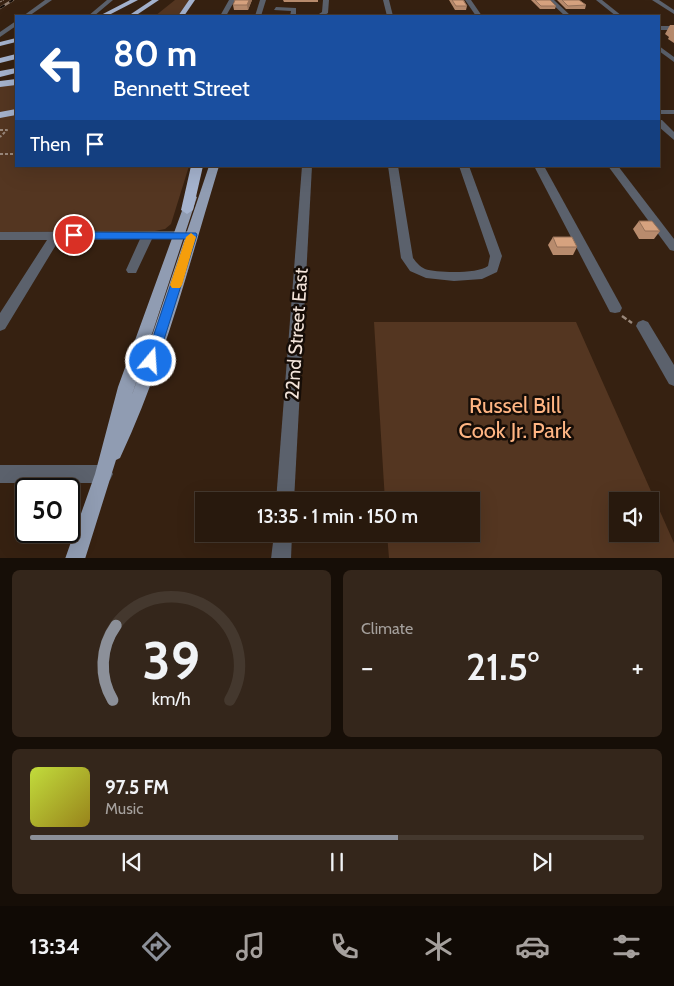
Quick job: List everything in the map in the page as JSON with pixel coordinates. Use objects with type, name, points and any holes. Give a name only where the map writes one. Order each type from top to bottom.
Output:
[{"type":"highway","points":[[104,15],[135,0]]},
{"type":"highway","points":[[116,15],[142,0]]},
{"type":"highway","points":[[133,15],[156,0]]},
{"type":"highway","points":[[182,15],[192,0]]},
{"type":"highway","points":[[0,44],[15,40]]},
{"type":"highway","points":[[0,62],[15,58]]},
{"type":"highway","points":[[0,74],[15,70]]},
{"type":"highway","points":[[0,84],[15,82]]},
{"type":"highway","points":[[0,115],[15,112]]},
{"type":"highway","points":[[187,210],[197,167]]},
{"type":"main road","points":[[185,235],[187,210],[202,167]]},
{"type":"main road","points":[[75,558],[104,474],[133,413],[146,379],[185,235],[214,167]]},
{"type":"street","points":[[27,15],[49,0]]},
{"type":"street","points":[[92,15],[110,0]]},
{"type":"street","points":[[224,15],[232,0]]},
{"type":"street","points":[[258,15],[263,0]]},
{"type":"street","points":[[321,15],[325,13],[326,0]]},
{"type":"street","points":[[386,0],[390,15]]},
{"type":"street","points":[[468,0],[477,15]]},
{"type":"street","points":[[551,0],[567,15]]},
{"type":"street","points":[[598,0],[618,15]]},
{"type":"street","points":[[655,0],[674,12]]},
{"type":"street","points":[[275,15],[276,3],[293,3]]},
{"type":"street","points":[[276,9],[294,9],[293,15]]},
{"type":"street","points":[[660,26],[674,23]]},
{"type":"street","points":[[660,26],[674,28]]},
{"type":"street","points":[[0,28],[13,28]]},
{"type":"street","points":[[0,34],[13,28]]},
{"type":"street","points":[[660,41],[666,44]]},
{"type":"street","points":[[661,50],[674,50]]},
{"type":"street","points":[[661,50],[674,60]]},
{"type":"street","points":[[660,103],[671,112]]},
{"type":"street","points":[[660,123],[674,137]]},
{"type":"street","name":"22nd Street East","points":[[286,492],[307,167]]},
{"type":"street","points":[[393,167],[407,258],[416,269],[432,275],[479,275],[488,273],[494,268],[496,256],[464,167]]},
{"type":"street","points":[[540,167],[615,308]]},
{"type":"street","points":[[614,167],[674,247]]},
{"type":"street","points":[[132,270],[148,235]]},
{"type":"street","points":[[0,236],[185,235]]},
{"type":"street","points":[[0,325],[56,236]]},
{"type":"street","points":[[643,326],[674,379]]},
{"type":"street","points":[[0,474],[104,474]]},
{"type":"street","points":[[281,558],[282,542]]},
{"type":"path","points":[[0,2],[4,0]]},
{"type":"path","points":[[0,130],[7,130],[0,137]]},
{"type":"path","points":[[0,154],[15,154]]},
{"type":"path","points":[[615,308],[628,322],[643,326]]},
{"type":"green space","points":[[175,0],[189,0],[179,15],[156,15]]},
{"type":"green space","points":[[15,84],[15,110],[0,113],[0,86]]},
{"type":"green space","points":[[15,114],[15,167],[189,167],[171,224],[165,229],[155,231],[0,232],[0,117]]},
{"type":"green space","name":"Russel Bill Cook Jr. Park","points":[[374,322],[576,322],[651,492],[609,492],[609,542],[659,542],[659,509],[674,543],[674,558],[389,558],[388,542],[480,542],[480,492],[384,492]]},
{"type":"building","points":[[235,0],[249,0],[247,5],[233,5]]},
{"type":"building","points":[[452,0],[463,0],[467,6],[456,6]]},
{"type":"building","points":[[535,0],[550,0],[556,6],[541,6]]},
{"type":"building","points":[[562,0],[579,0],[586,5],[568,6]]},
{"type":"building","points":[[639,221],[652,221],[660,231],[645,231]]},
{"type":"building","points":[[553,237],[572,237],[577,247],[557,247]]},
{"type":"railway","points":[[0,8],[13,0]]},
{"type":"slow traffic","points":[[176,285],[191,237]]},
{"type":"route","points":[[74,235],[192,235],[151,361]]}]
